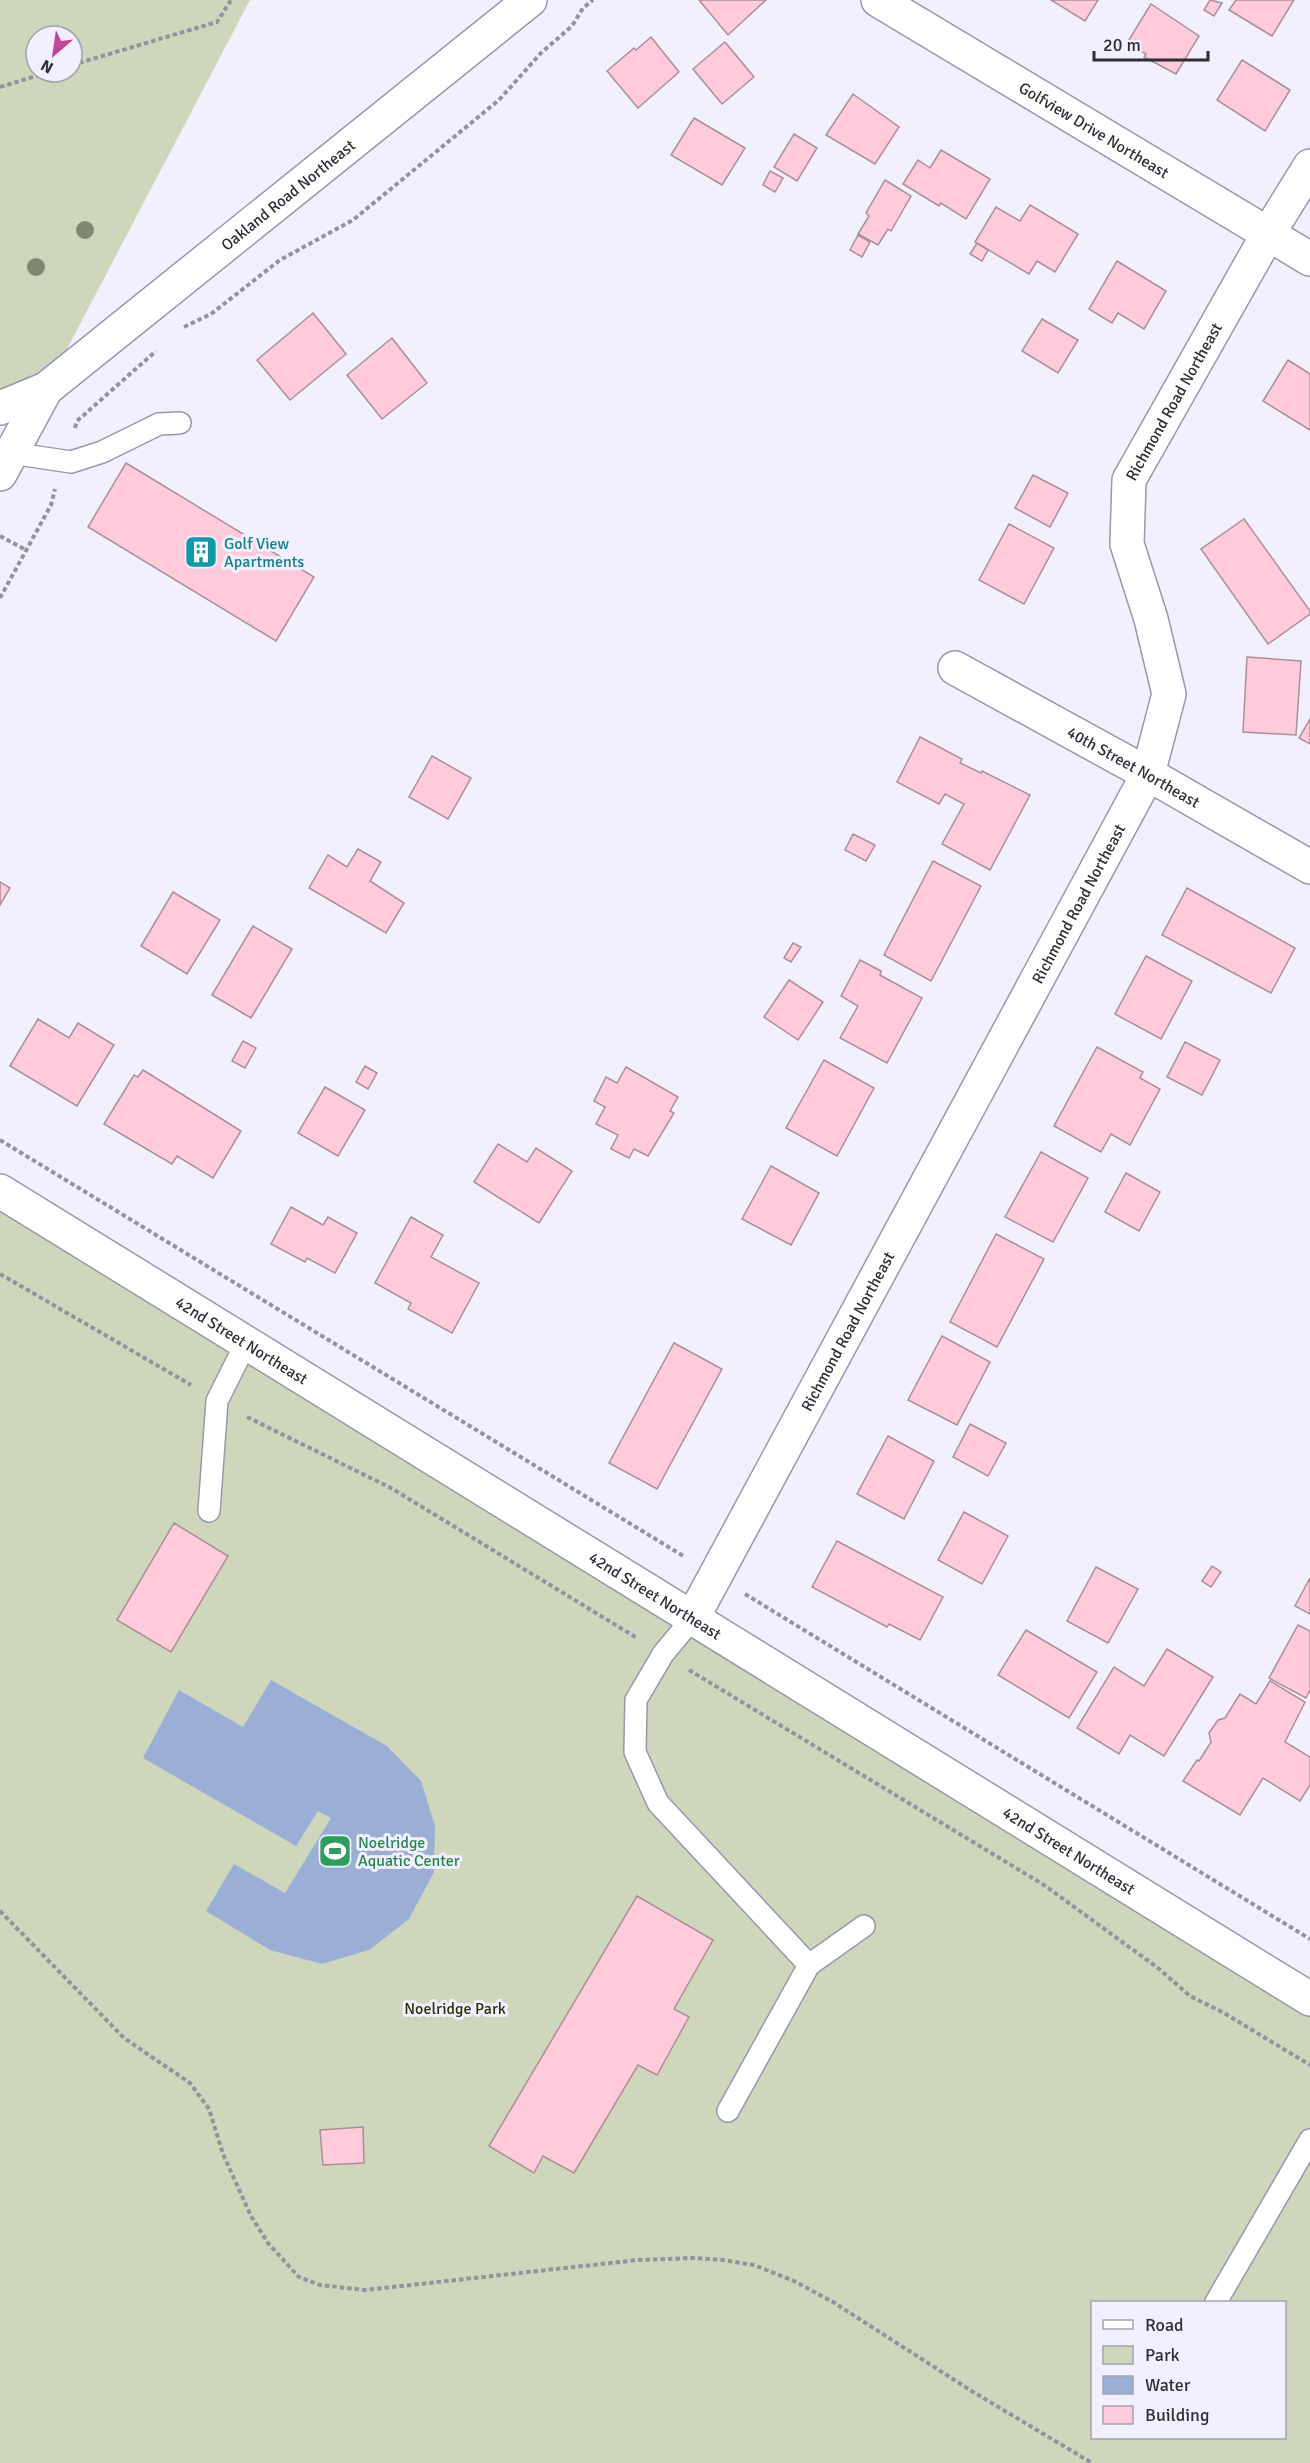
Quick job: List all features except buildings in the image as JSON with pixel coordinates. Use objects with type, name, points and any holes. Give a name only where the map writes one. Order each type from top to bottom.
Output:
[{"type":"street","name":"Oakland Road Northeast","points":[[46,388],[530,0]]},
{"type":"street","name":"Golfview Drive Northeast","points":[[878,0],[1310,260]]},
{"type":"street","name":"Richmond Road Northeast","points":[[692,1619],[1148,774],[1168,694],[1151,619],[1127,544],[1129,480],[1268,234],[1310,166]]},
{"type":"street","points":[[0,408],[46,388]]},
{"type":"street","points":[[6,464],[46,388]]},
{"type":"street","name":"40th Street Northeast","points":[[955,668],[1148,774],[1310,867]]},
{"type":"street","name":"42nd Street Northeast","points":[[0,1191],[1310,1999]]},
{"type":"lane","points":[[6,464],[64,460],[71,462],[102,452],[159,424],[180,423]]},
{"type":"lane","points":[[209,1510],[218,1401],[246,1343]]},
{"type":"lane","points":[[692,1619],[663,1654],[636,1700],[635,1752],[658,1803],[809,1965]]},
{"type":"lane","points":[[728,2111],[809,1965],[864,1926]]},
{"type":"lane","points":[[1217,2301],[1310,2140]]},
{"type":"path","points":[[84,61],[217,22],[231,0]]},
{"type":"path","points":[[180,329],[211,314],[280,260],[353,220],[499,100],[541,53],[572,27],[583,8],[593,0]]},
{"type":"path","points":[[0,87],[24,80]]},
{"type":"path","points":[[0,598],[51,505],[77,421],[163,344]]},
{"type":"path","points":[[0,536],[26,550]]},
{"type":"path","points":[[0,1140],[1310,1939]]},
{"type":"path","points":[[0,1911],[124,2038],[190,2084],[209,2109],[224,2154],[251,2216],[268,2243],[299,2277],[320,2285],[365,2290],[638,2260],[693,2258],[754,2265],[794,2281],[833,2302],[970,2390],[1092,2463]]},
{"type":"green space","points":[[0,0],[250,0],[46,389],[0,408]]},
{"type":"green space","name":"Noelridge Park","points":[[0,1191],[1310,1999],[1310,2463],[0,2463]]},
{"type":"water","points":[[271,1680],[387,1746],[421,1781],[435,1826],[434,1872],[409,1919],[369,1950],[322,1964],[270,1950],[206,1911],[234,1864],[285,1893],[331,1818],[318,1811],[296,1846],[143,1758],[179,1690],[243,1727]]},
{"type":"place","name":"Golf View Apartments","points":[[201,552]]},
{"type":"place","name":"Noelridge Aquatic Center","points":[[335,1851]]}]
